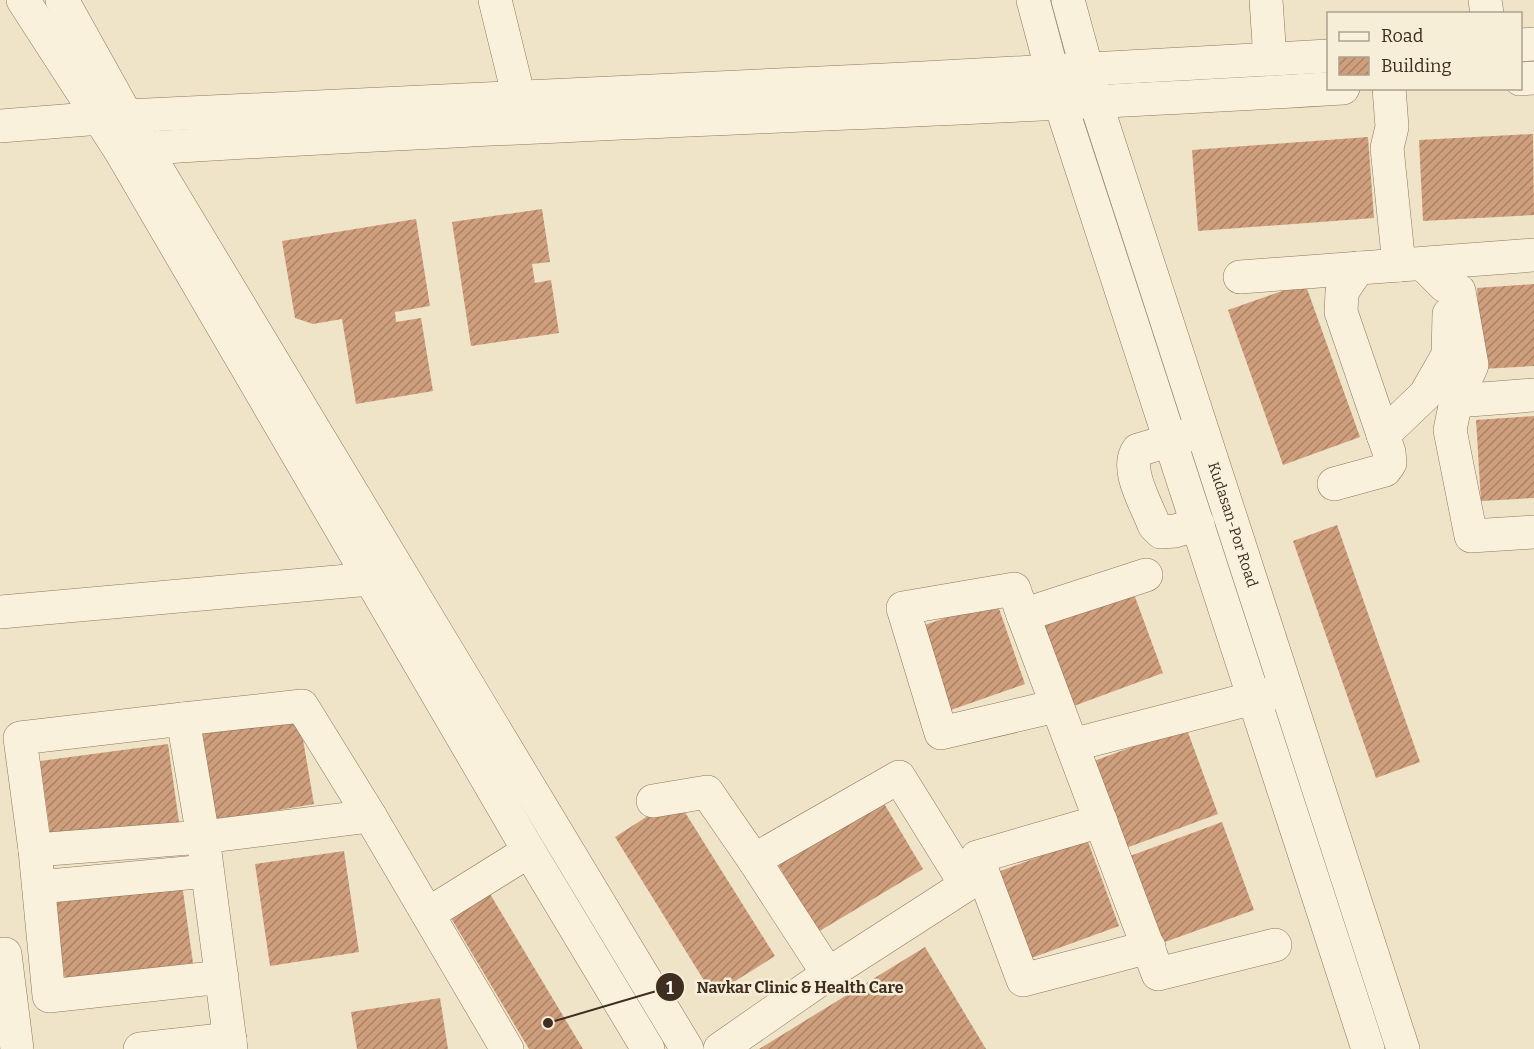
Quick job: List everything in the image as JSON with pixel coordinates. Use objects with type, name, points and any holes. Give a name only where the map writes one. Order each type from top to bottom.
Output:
[{"type":"street","points":[[23,0],[112,117],[687,1049]]},
{"type":"street","points":[[62,0],[112,117]]},
{"type":"street","points":[[495,0],[519,98]]},
{"type":"street","points":[[1033,0],[1061,105],[1368,1049]]},
{"type":"street","name":"Kudasan-Por Road","points":[[1068,0],[1096,103],[1403,1049]]},
{"type":"street","points":[[1266,0],[1270,59]]},
{"type":"street","points":[[0,126],[112,117],[1086,70],[1327,56]]},
{"type":"street","points":[[132,149],[883,111],[1061,105],[1327,89]]},
{"type":"street","points":[[1383,435],[1425,395],[1448,356],[1450,321],[1421,270],[1387,148],[1392,127],[1389,90]]},
{"type":"street","points":[[132,149],[370,579],[648,1049]]},
{"type":"street","points":[[1240,277],[1358,268],[1421,270],[1534,255]]},
{"type":"street","points":[[1334,484],[1385,470],[1390,463],[1383,435],[1341,312],[1342,292],[1358,268]]},
{"type":"street","points":[[1421,270],[1459,291],[1472,365],[1456,401],[1450,430],[1471,536],[1534,532]]},
{"type":"street","points":[[1456,401],[1534,395]]},
{"type":"street","points":[[1198,524],[1175,531],[1161,532],[1154,525],[1133,468],[1133,457],[1138,450],[1203,431]]},
{"type":"street","points":[[1023,615],[1146,575]]},
{"type":"street","points":[[0,612],[370,579]]},
{"type":"street","points":[[1056,706],[941,733],[903,608],[1014,589],[1158,974],[1275,945]]},
{"type":"street","points":[[1072,745],[1255,699],[1286,689]]},
{"type":"street","points":[[222,977],[49,996],[35,850],[20,738],[302,706],[370,816],[507,1049]]},
{"type":"street","points":[[140,1049],[231,1044],[203,837],[183,718]]},
{"type":"street","points":[[720,1049],[828,974],[966,885],[899,777],[754,860]]},
{"type":"street","points":[[653,801],[707,792],[828,974]]},
{"type":"street","points":[[35,850],[203,837],[370,816]]},
{"type":"street","points":[[1101,821],[978,857],[1023,980],[1149,947]]},
{"type":"street","points":[[428,914],[529,851]]},
{"type":"street","points":[[39,887],[207,871]]},
{"type":"street","points":[[1339,961],[1371,951]]},
{"type":"street","points":[[0,955],[5,954],[17,1049]]},
{"type":"building","points":[[1533,134],[1534,215],[1423,221],[1419,140]]},
{"type":"building","points":[[1368,137],[1374,218],[1198,231],[1192,150]]},
{"type":"building","points":[[542,209],[550,262],[532,264],[535,283],[551,280],[559,333],[471,346],[452,222]]},
{"type":"building","points":[[416,219],[430,306],[395,312],[396,322],[421,318],[433,391],[356,404],[342,319],[313,324],[295,318],[282,241]]},
{"type":"building","points":[[1305,283],[1360,437],[1283,465],[1228,310]]},
{"type":"building","points":[[1534,284],[1534,366],[1482,369],[1477,288]]},
{"type":"building","points":[[1534,416],[1534,498],[1481,501],[1476,420]]},
{"type":"building","points":[[1337,525],[1420,762],[1376,778],[1293,541]]},
{"type":"building","points":[[1131,586],[1163,673],[1071,707],[1039,619]]},
{"type":"building","points":[[996,600],[1025,684],[948,711],[919,627]]},
{"type":"building","points":[[299,716],[314,804],[208,822],[194,733]]},
{"type":"building","points":[[1186,727],[1218,814],[1126,848],[1094,761]]},
{"type":"building","points":[[168,744],[179,822],[51,840],[40,761]]},
{"type":"building","points":[[879,795],[923,869],[818,932],[774,858]]},
{"type":"building","points":[[676,798],[775,956],[713,995],[615,837]]},
{"type":"building","points":[[1222,822],[1254,910],[1162,943],[1130,856]]},
{"type":"building","points":[[1087,839],[1119,926],[1026,960],[995,873]]},
{"type":"building","points":[[344,851],[359,952],[270,966],[255,864]]},
{"type":"building","points":[[182,884],[193,963],[65,980],[54,902]]},
{"type":"building","points":[[490,894],[583,1049],[529,1049],[451,918]]},
{"type":"building","points":[[925,947],[986,1049],[759,1049]]},
{"type":"building","points":[[440,998],[448,1049],[357,1049],[351,1012]]},
{"type":"place","name":"Navkar Clinic & Health Care","points":[[548,1023]]}]
